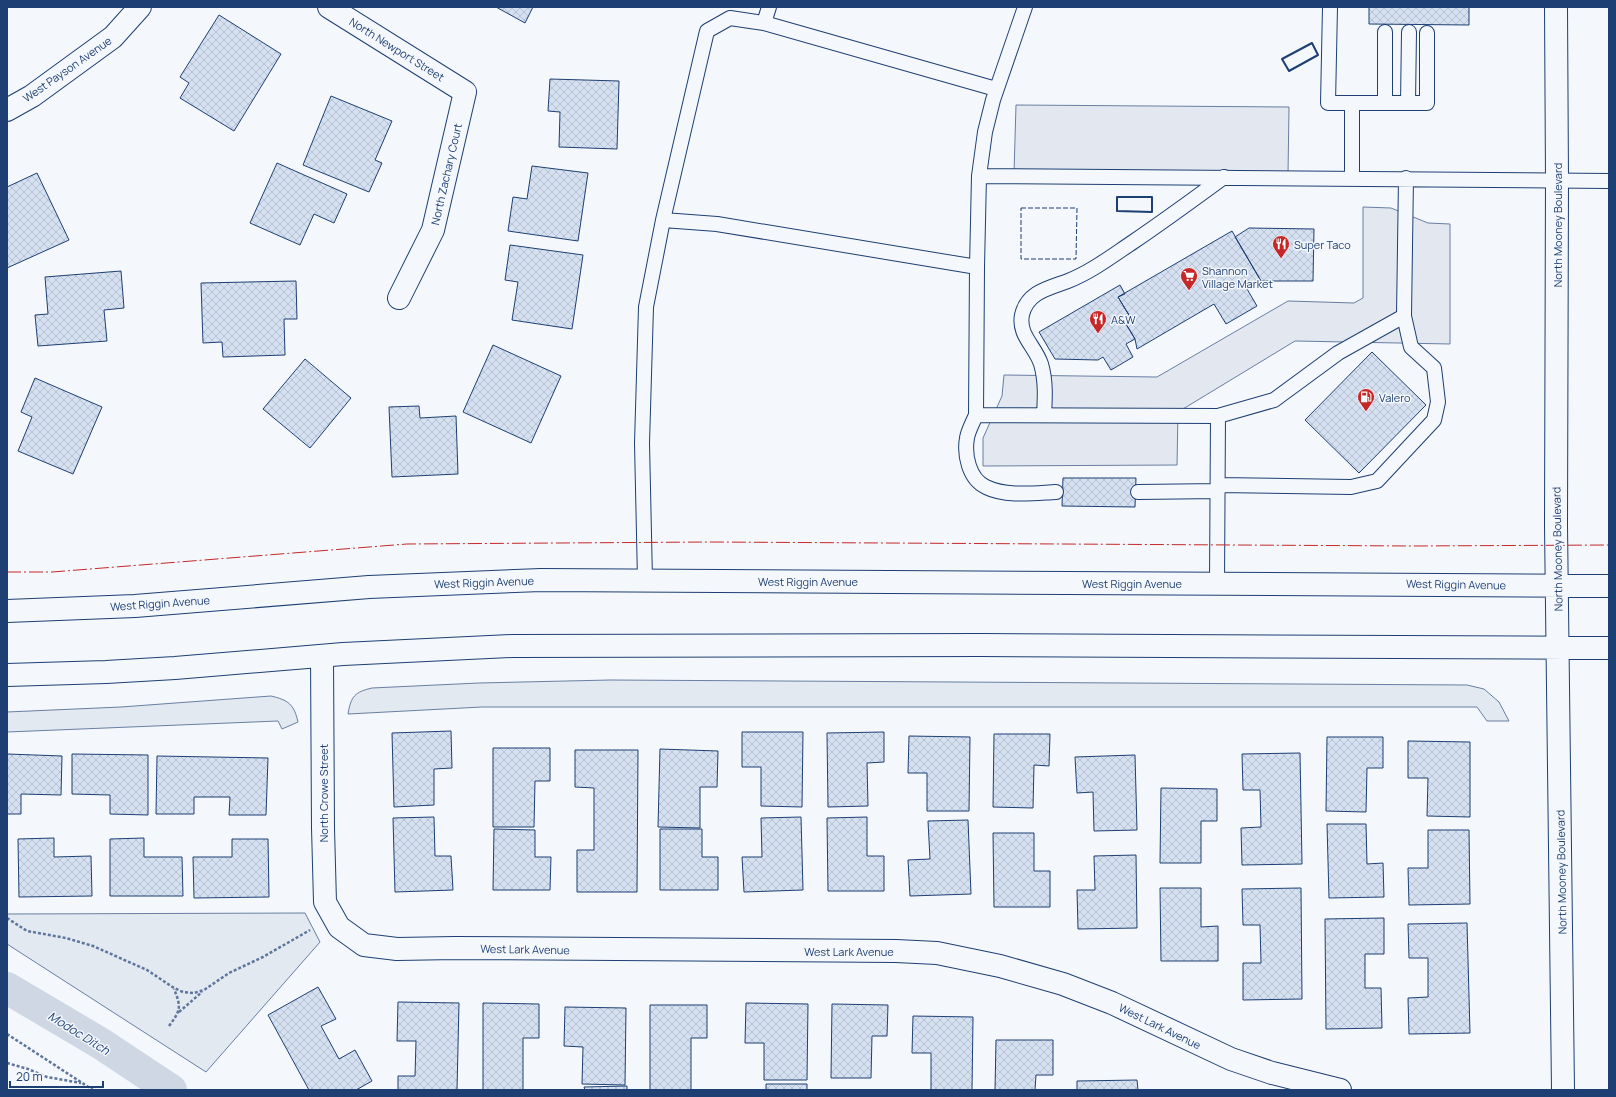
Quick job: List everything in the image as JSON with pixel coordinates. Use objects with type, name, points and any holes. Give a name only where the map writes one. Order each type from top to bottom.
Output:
[{"type":"main road","name":"West Payson Avenue","points":[[7,110],[32,96],[113,36],[140,7]]},
{"type":"main road","name":"North Newport Street","points":[[329,7],[465,92]]},
{"type":"main road","name":"North Mooney Boulevard","points":[[1556,7],[1556,495],[1563,1090]]},
{"type":"main road","name":"North Zachary Court","points":[[399,298],[433,230],[465,92]]},
{"type":"main road","name":"West Riggin Avenue","points":[[7,611],[135,606],[303,592],[440,583],[541,580],[1480,584],[1609,586]]},
{"type":"main road","points":[[7,675],[175,668],[410,650],[545,646],[997,645],[1609,648]]},
{"type":"main road","name":"North Crowe Street","points":[[322,656],[322,828],[325,902],[336,923]]},
{"type":"main road","name":"West Lark Avenue","points":[[336,923],[364,945],[397,949],[455,948],[896,951],[937,954],[1000,966],[1063,984],[1112,1003],[1231,1059],[1272,1073],[1340,1090]]},
{"type":"lane","points":[[764,23],[769,7]]},
{"type":"lane","points":[[1024,7],[996,89],[985,132],[979,176],[976,415],[967,437],[966,455],[969,467],[976,479],[985,487],[1002,492],[1056,492]]},
{"type":"lane","points":[[1330,7],[1328,103],[1427,103],[1427,33]]},
{"type":"lane","points":[[645,580],[642,443],[646,307],[707,31],[730,18],[764,23],[996,89]]},
{"type":"lane","points":[[1385,32],[1385,103]]},
{"type":"lane","points":[[1408,103],[1409,32]]},
{"type":"lane","points":[[1352,103],[1352,178]]},
{"type":"lane","points":[[979,176],[1406,178],[1609,181]]},
{"type":"lane","points":[[1044,415],[1045,391],[1040,362],[1025,338],[1021,325],[1022,314],[1028,300],[1038,292],[1074,278],[1115,254],[1224,177]]},
{"type":"lane","points":[[1138,492],[1218,488],[1351,487],[1377,481],[1434,420],[1438,402],[1434,368],[1411,347],[1404,316],[1406,178]]},
{"type":"lane","points":[[664,220],[717,224],[977,267]]},
{"type":"lane","points":[[976,415],[1218,416],[1274,400],[1338,353],[1404,316]]},
{"type":"lane","points":[[1217,583],[1218,416]]},
{"type":"path","points":[[7,918],[27,931],[66,938],[93,946],[147,970],[174,988],[183,992],[194,993],[204,990]]},
{"type":"path","points":[[169,1026],[179,1013],[204,990],[229,972],[336,923]]},
{"type":"path","points":[[174,988],[178,999],[179,1013]]},
{"type":"path","points":[[7,1034],[93,1090]]},
{"type":"path","points":[[7,1063],[28,1069],[47,1077],[83,1083]]},
{"type":"shaded area","points":[[1016,105],[1289,107],[1288,174],[1014,173]]},
{"type":"shaded area","points":[[1363,207],[1391,208],[1428,223],[1450,224],[1450,344],[1295,341],[1178,412],[1177,465],[983,466],[983,438],[1002,396],[1004,375],[1157,377],[1288,301],[1354,303],[1363,298]]},
{"type":"shaded area","points":[[610,680],[1467,685],[1484,689],[1499,702],[1509,721],[1487,721],[1477,707],[482,707],[348,714],[352,699],[358,693],[372,688],[479,683]]},
{"type":"shaded area","points":[[271,696],[286,701],[292,707],[298,722],[282,729],[278,721],[7,732],[7,712],[121,707]]},
{"type":"shaded area","points":[[305,913],[320,942],[206,1072],[7,944],[7,914]]},
{"type":"building","points":[[496,7],[533,7],[525,23]]},
{"type":"building","points":[[1369,7],[1469,7],[1469,25],[1369,24]]},
{"type":"building","points":[[219,15],[281,54],[234,131],[180,98],[189,83],[180,77]]},
{"type":"building","points":[[550,79],[619,81],[617,149],[559,147],[560,112],[548,111]]},
{"type":"building","points":[[331,96],[392,121],[375,160],[382,163],[369,192],[303,165]]},
{"type":"building","points":[[277,163],[347,194],[334,223],[314,214],[300,245],[250,223]]},
{"type":"building","points":[[532,166],[588,173],[578,241],[508,231],[513,197],[527,199]]},
{"type":"building","points":[[37,173],[69,240],[7,268],[7,187]]},
{"type":"building","name":"Super Taco","points":[[1249,228],[1314,229],[1313,281],[1261,281],[1235,237]]},
{"type":"building","name":"Shannon Village Market","points":[[1232,231],[1261,281],[1247,289],[1257,306],[1226,324],[1214,304],[1137,349],[1135,339],[1126,324],[1132,320],[1118,297]]},
{"type":"building","points":[[510,245],[583,255],[572,329],[512,320],[518,282],[505,280]]},
{"type":"building","points":[[121,271],[124,308],[104,310],[107,341],[38,346],[35,315],[48,314],[45,277]]},
{"type":"building","points":[[296,281],[297,319],[284,319],[285,355],[223,357],[222,342],[203,343],[201,283]]},
{"type":"building","points":[[1120,285],[1125,294],[1118,297],[1132,320],[1126,324],[1135,339],[1126,344],[1133,357],[1111,370],[1103,357],[1098,360],[1055,359],[1039,332]]},
{"type":"building","points":[[493,345],[561,376],[531,443],[463,412]]},
{"type":"building","name":"Valero","points":[[1372,352],[1426,405],[1359,473],[1305,420]]},
{"type":"building","points":[[305,359],[351,398],[310,448],[263,409]]},
{"type":"building","points":[[35,378],[102,407],[73,474],[18,451],[32,417],[21,412]]},
{"type":"building","points":[[419,406],[420,418],[456,416],[458,474],[392,477],[389,407]]},
{"type":"building","points":[[1063,478],[1136,478],[1135,507],[1062,506]]},
{"type":"building","points":[[451,731],[452,768],[434,769],[434,805],[394,807],[392,733]]},
{"type":"building","points":[[742,732],[803,732],[802,807],[761,806],[761,767],[742,767]]},
{"type":"building","points":[[884,732],[884,762],[867,763],[868,806],[828,807],[827,733]]},
{"type":"building","points":[[994,734],[1050,734],[1049,766],[1034,765],[1033,808],[993,807]]},
{"type":"building","points":[[909,736],[970,737],[969,811],[927,811],[927,773],[908,773]]},
{"type":"building","points":[[1327,737],[1383,737],[1383,768],[1367,768],[1366,812],[1326,811]]},
{"type":"building","points":[[1408,741],[1470,742],[1470,817],[1427,816],[1428,778],[1408,778]]},
{"type":"building","points":[[493,748],[550,748],[550,781],[535,781],[534,827],[493,827]]},
{"type":"building","points":[[660,749],[718,751],[717,787],[700,787],[700,828],[658,827]]},
{"type":"building","points":[[575,750],[638,750],[637,892],[577,892],[577,850],[594,850],[594,788],[575,787]]},
{"type":"building","points":[[1300,753],[1302,864],[1242,865],[1241,828],[1261,827],[1260,790],[1243,790],[1242,754]]},
{"type":"building","points":[[7,754],[62,756],[61,795],[21,794],[21,814],[7,814]]},
{"type":"building","points":[[72,754],[148,755],[148,815],[110,814],[110,795],[72,794]]},
{"type":"building","points":[[1135,755],[1137,830],[1094,831],[1093,792],[1077,793],[1075,757]]},
{"type":"building","points":[[157,756],[268,758],[266,815],[229,815],[230,797],[194,797],[194,814],[156,814]]},
{"type":"building","points":[[1161,788],[1217,789],[1217,821],[1201,821],[1201,863],[1160,863]]},
{"type":"building","points":[[434,817],[435,856],[451,856],[453,890],[395,892],[393,818]]},
{"type":"building","points":[[801,817],[803,890],[744,892],[742,857],[762,857],[761,818]]},
{"type":"building","points":[[867,817],[867,856],[884,856],[884,891],[828,891],[827,818]]},
{"type":"building","points":[[968,820],[971,894],[910,896],[908,860],[930,859],[928,821]]},
{"type":"building","points":[[1327,824],[1366,824],[1367,864],[1383,863],[1384,897],[1329,898]]},
{"type":"building","points":[[494,829],[535,830],[535,857],[551,857],[550,890],[493,890]]},
{"type":"building","points":[[660,829],[702,829],[702,857],[718,857],[718,890],[660,890]]},
{"type":"building","points":[[1428,830],[1469,830],[1470,904],[1409,905],[1408,868],[1428,868]]},
{"type":"building","points":[[993,833],[1034,833],[1034,871],[1050,871],[1050,907],[994,907]]},
{"type":"building","points":[[54,838],[54,857],[91,856],[92,896],[19,897],[18,839]]},
{"type":"building","points":[[144,838],[144,857],[182,857],[183,896],[110,896],[110,839]]},
{"type":"building","points":[[232,839],[268,839],[269,897],[194,898],[193,857],[232,857]]},
{"type":"building","points":[[1136,855],[1137,928],[1078,929],[1077,890],[1095,890],[1094,856]]},
{"type":"building","points":[[1160,888],[1201,888],[1201,927],[1218,926],[1218,961],[1161,961]]},
{"type":"building","points":[[1301,888],[1302,999],[1243,1000],[1243,963],[1261,963],[1260,925],[1243,925],[1242,889]]},
{"type":"building","points":[[1384,918],[1384,954],[1365,954],[1365,988],[1381,988],[1382,1028],[1326,1029],[1325,919]]},
{"type":"building","points":[[1467,923],[1470,1033],[1409,1034],[1408,998],[1428,997],[1428,958],[1409,958],[1408,924]]},
{"type":"building","points":[[318,987],[336,1019],[321,1026],[339,1059],[355,1050],[372,1081],[356,1090],[309,1090],[268,1015]]},
{"type":"building","points":[[398,1002],[459,1003],[457,1090],[398,1090],[398,1076],[415,1076],[416,1041],[397,1041]]},
{"type":"building","points":[[483,1003],[539,1004],[539,1038],[523,1038],[523,1090],[483,1090]]},
{"type":"building","points":[[746,1003],[808,1004],[807,1080],[764,1080],[764,1043],[745,1043]]},
{"type":"building","points":[[832,1004],[888,1005],[887,1036],[872,1036],[871,1078],[831,1078]]},
{"type":"building","points":[[650,1005],[707,1005],[707,1038],[691,1038],[691,1090],[650,1090]]},
{"type":"building","points":[[565,1007],[626,1008],[625,1085],[582,1084],[583,1047],[564,1046]]},
{"type":"building","points":[[913,1016],[973,1017],[972,1090],[931,1090],[931,1053],[912,1053]]},
{"type":"building","points":[[996,1040],[1053,1040],[1053,1075],[1036,1075],[1035,1090],[995,1090]]},
{"type":"building","points":[[1137,1080],[1138,1090],[1077,1090],[1077,1081]]},
{"type":"building","points":[[766,1084],[807,1084],[807,1090],[766,1090]]},
{"type":"building","points":[[627,1086],[627,1090],[585,1090],[584,1087]]},
{"type":"waterway","name":"Modoc Ditch","points":[[7,988],[100,1043],[171,1090]]},
{"type":"fence","points":[[1021,208],[1077,208],[1076,259],[1021,259],[1021,208]]},
{"type":"wall","points":[[1312,43],[1318,55],[1289,71],[1282,59],[1312,43]]},
{"type":"wall","points":[[1117,197],[1152,197],[1152,212],[1117,211],[1117,197]]},
{"type":"power","points":[[7,572],[52,572],[407,544],[710,542],[1413,546],[1609,545]]},
{"type":"place","name":"Super Taco","points":[[1281,259]]},
{"type":"place","name":"Shannon Village Market","points":[[1189,291]]},
{"type":"place","name":"A&W","points":[[1098,334]]},
{"type":"place","name":"Valero","points":[[1366,412]]}]
